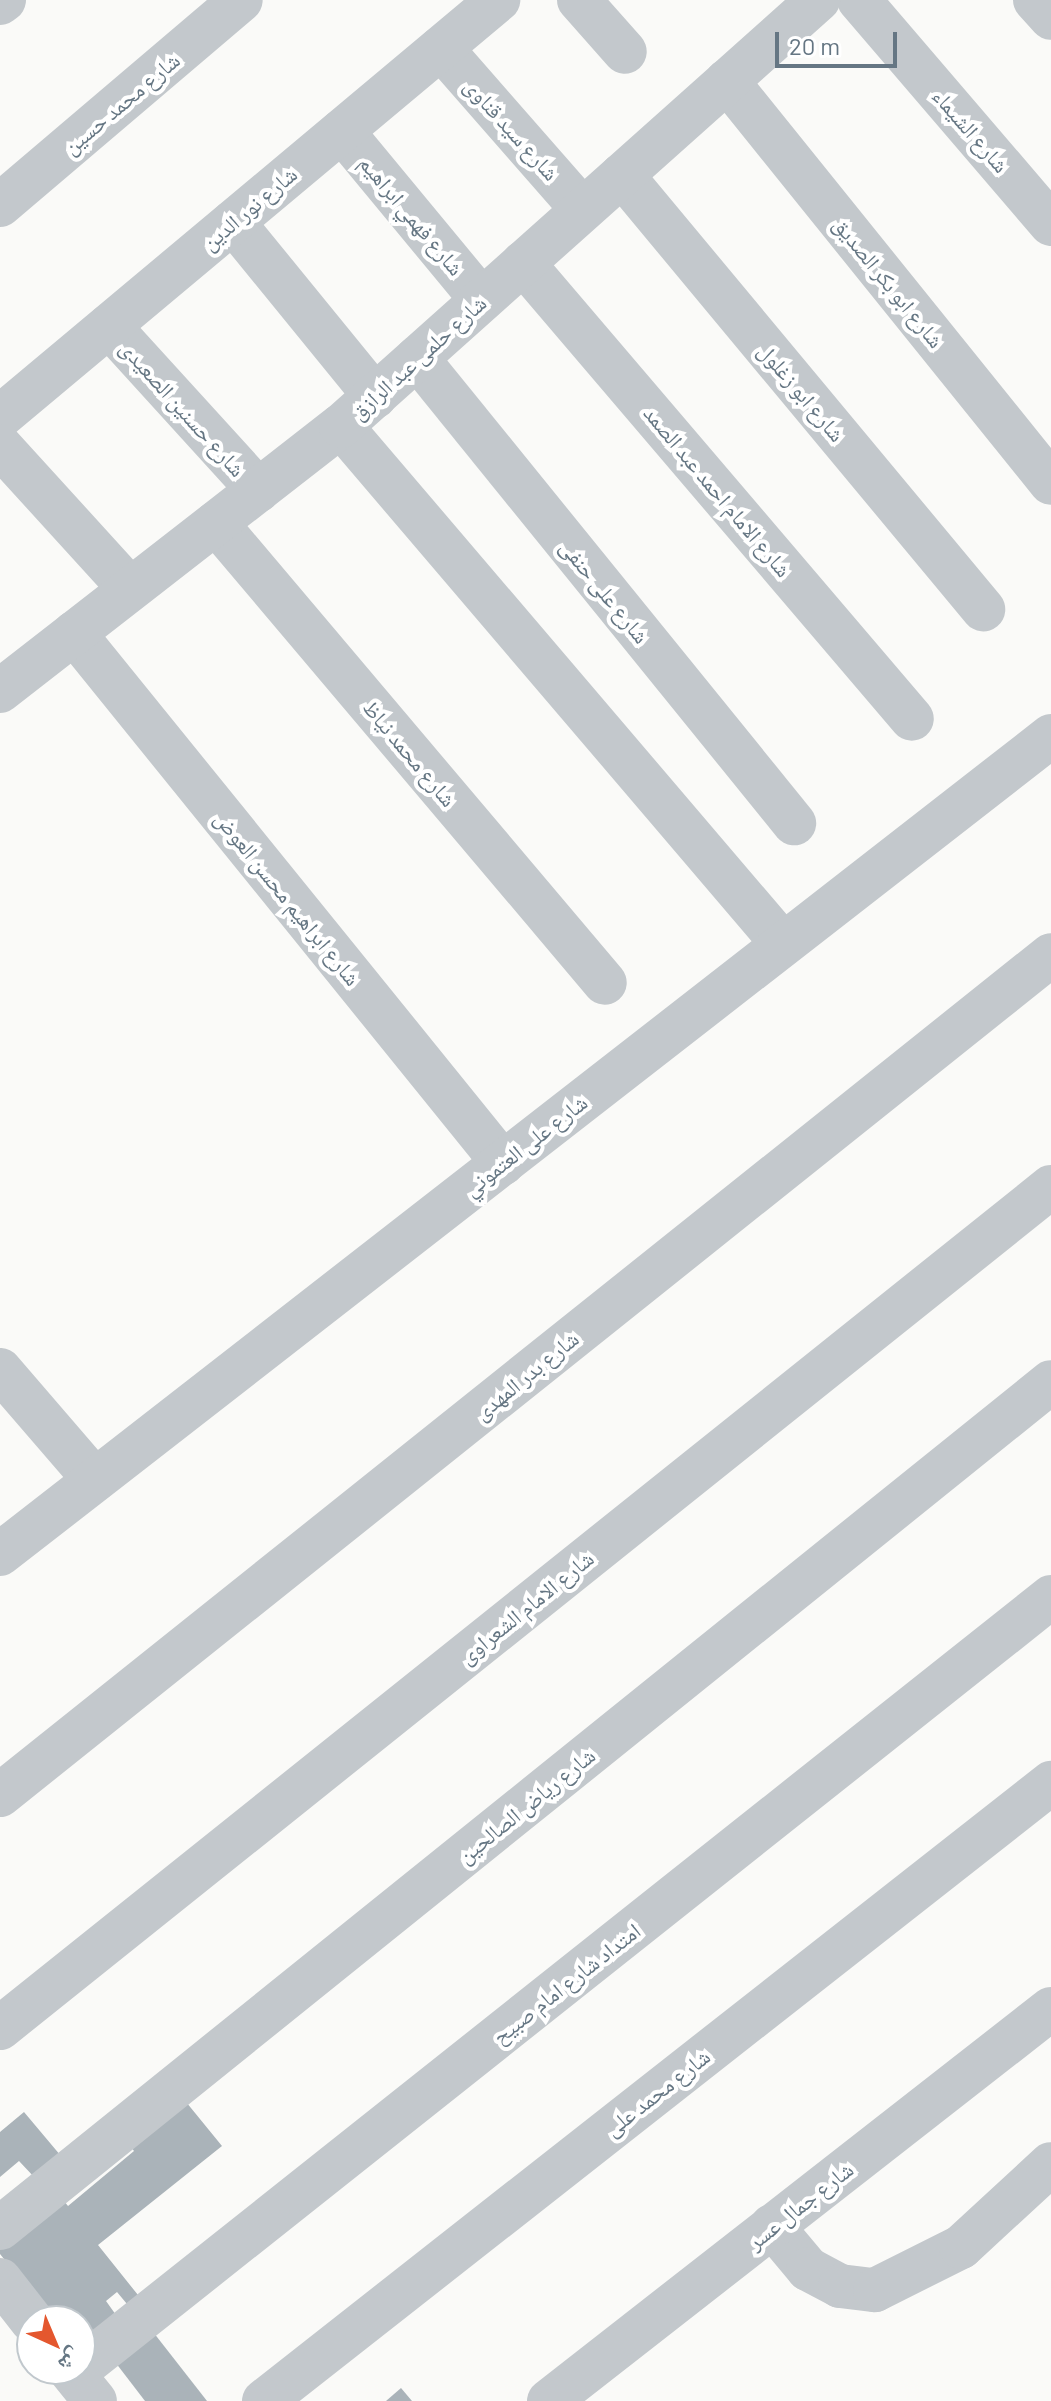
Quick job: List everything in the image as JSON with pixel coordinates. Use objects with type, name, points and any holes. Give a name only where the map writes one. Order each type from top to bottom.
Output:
[{"type":"street","name":"شارع محمد حسين","points":[[0,205],[241,0]]},
{"type":"street","name":"شارع نور الدين","points":[[0,417],[498,0]]},
{"type":"street","points":[[579,0],[625,52]]},
{"type":"street","name":"شارع حلمى عبد الرازق","points":[[0,691],[341,426],[818,0]]},
{"type":"street","name":"شارع الشيماء","points":[[859,0],[1051,224]]},
{"type":"street","points":[[1035,0],[1051,18]]},
{"type":"street","name":"شارع سيد قناوى","points":[[441,48],[583,210]]},
{"type":"street","name":"شارع ابو بكر الصديق","points":[[727,81],[1051,483]]},
{"type":"street","name":"شارع فهمي ابراهيم","points":[[342,131],[482,300]]},
{"type":"street","name":"شارع ابو زغلول","points":[[622,175],[983,609]]},
{"type":"street","points":[[233,222],[375,396]]},
{"type":"street","name":"شارع الامام احمد عبد الصمد","points":[[523,263],[912,719]]},
{"type":"street","name":"شارع حسنين الصعيدى","points":[[109,326],[258,490]]},
{"type":"street","name":"شارع على حنفى","points":[[417,358],[794,823]]},
{"type":"street","points":[[341,426],[783,944]]},
{"type":"street","points":[[0,446],[130,589]]},
{"type":"street","name":"شارع محمد نياظ","points":[[216,523],[605,983]]},
{"type":"street","name":"شارع ابراهيم محسن العوض","points":[[74,633],[503,1163]]},
{"type":"street","name":"شارع على العتموني","points":[[0,1554],[1051,736]]},
{"type":"street","name":"شارع بدر المهدى","points":[[0,1795],[1051,955]]},
{"type":"street","name":"شارع الامام الشعراوى","points":[[0,2028],[1051,1187]]},
{"type":"street","points":[[0,1370],[95,1480]]},
{"type":"street","name":"شارع رياض الصالحين","points":[[0,2228],[1051,1382]]},
{"type":"street","name":"امتداد شارع امام صبيح","points":[[96,2362],[1051,1597]]},
{"type":"street","name":"شارع محمد على","points":[[264,2401],[1051,1783]]},
{"type":"street","name":"شارع جمال عسر","points":[[549,2401],[1051,2009]]},
{"type":"street","points":[[772,2226],[808,2269],[840,2286],[875,2290],[961,2247],[1051,2164]]},
{"type":"street","points":[[0,2280],[20,2305]]},
{"type":"building","points":[[182,2097],[222,2146],[98,2245],[138,2295],[127,2304],[117,2292],[106,2301],[116,2315],[96,2331],[96,2305],[41,2305],[0,2254],[0,2244],[60,2196],[68,2206],[134,2151],[126,2140]]},
{"type":"building","points":[[24,2112],[61,2156],[35,2178],[19,2161],[0,2177],[0,2132]]},
{"type":"building","points":[[150,2328],[207,2401],[145,2401],[112,2358]]},
{"type":"building","points":[[401,2388],[412,2401],[386,2401]]}]
